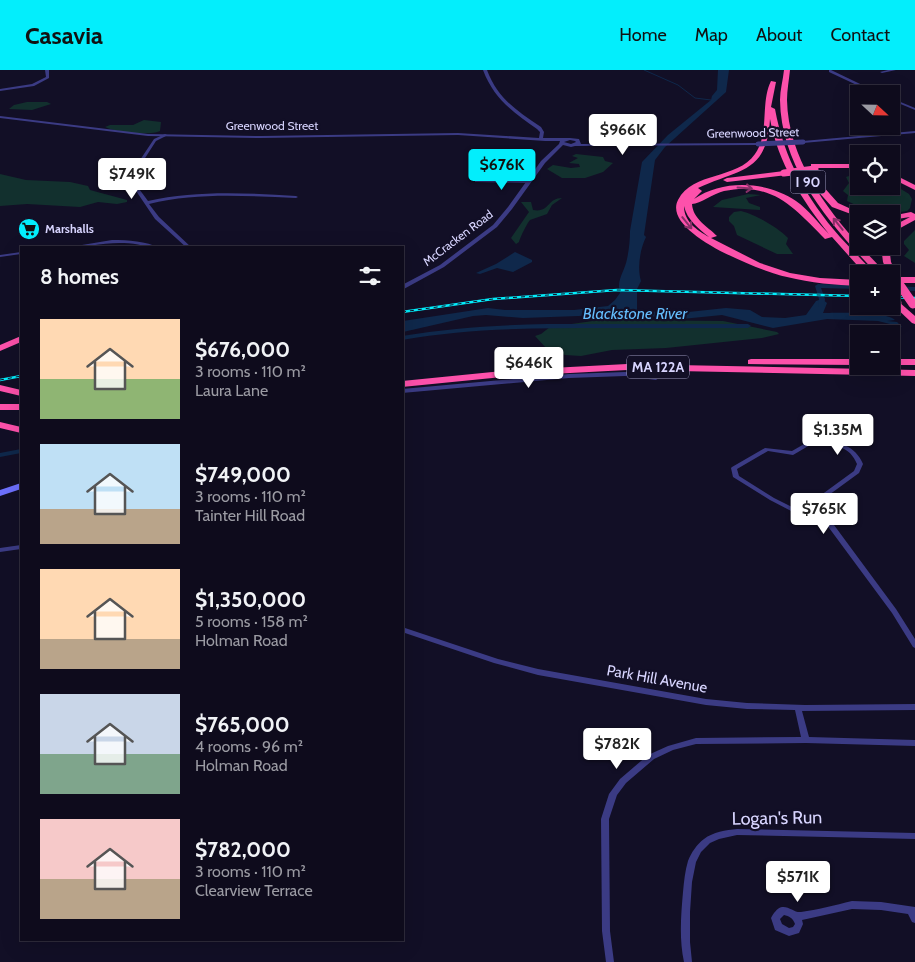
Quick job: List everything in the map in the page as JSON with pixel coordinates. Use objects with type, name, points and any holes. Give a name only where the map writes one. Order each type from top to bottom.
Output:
[{"type":"highway","name":"I 90","points":[[787,70],[783,105],[790,144],[808,182],[828,212],[874,265]]},
{"type":"highway","name":"I 90","points":[[698,185],[736,171],[758,156],[763,145],[767,98],[774,78],[772,100],[774,123],[789,168],[826,224],[862,265]]},
{"type":"highway","points":[[790,144],[816,184],[829,199],[850,212]]},
{"type":"highway","points":[[850,167],[814,168],[730,180],[704,187],[694,193],[690,198],[689,204],[690,213],[701,227],[775,268],[808,276],[850,280]]},
{"type":"highway","points":[[784,172],[727,178],[698,185],[683,196],[679,210],[688,226],[700,236],[752,264],[780,274],[814,281],[850,281]]},
{"type":"highway","points":[[900,178],[915,186]]},
{"type":"highway","points":[[690,213],[692,204],[704,194],[723,188],[749,188],[778,195],[799,208],[854,265]]},
{"type":"highway","points":[[900,216],[915,212]]},
{"type":"highway","points":[[900,226],[915,217]]},
{"type":"highway","points":[[900,281],[915,280]]},
{"type":"highway","points":[[900,282],[915,284]]},
{"type":"highway","points":[[900,290],[914,305]]},
{"type":"highway","points":[[900,306],[915,321]]},
{"type":"highway","points":[[0,341],[20,334]]},
{"type":"highway","points":[[0,348],[20,339]]},
{"type":"highway","name":"MA 122A","points":[[404,379],[541,364],[648,361],[850,364]]},
{"type":"highway","points":[[900,362],[915,362]]},
{"type":"highway","points":[[900,367],[915,368]]},
{"type":"highway","name":"MA 122A","points":[[404,384],[513,373],[627,368],[915,373]]},
{"type":"highway","points":[[0,388],[20,395]]},
{"type":"highway","points":[[0,401],[20,395]]},
{"type":"highway","points":[[0,407],[20,408]]},
{"type":"highway","points":[[0,425],[20,430]]},
{"type":"main road","points":[[0,494],[20,487]]},
{"type":"street","points":[[0,90],[41,82],[48,77],[47,70]]},
{"type":"street","points":[[486,70],[496,95],[539,128],[543,139]]},
{"type":"street","points":[[882,72],[894,70]]},
{"type":"street","points":[[830,71],[860,85]]},
{"type":"street","points":[[900,103],[915,109]]},
{"type":"street","name":"Greenwood Street","points":[[0,117],[165,136],[455,134],[543,139],[563,142]]},
{"type":"street","name":"Greenwood Street","points":[[575,144],[654,146],[758,144],[915,132]]},
{"type":"street","points":[[148,135],[155,140]]},
{"type":"street","points":[[165,136],[155,140],[132,178],[134,185],[146,203],[166,228],[188,246]]},
{"type":"street","points":[[563,142],[575,144]]},
{"type":"street","points":[[563,142],[575,144]]},
{"type":"street","name":"McCracken Road","points":[[404,287],[442,266],[487,232],[510,208],[543,162],[563,142]]},
{"type":"street","name":"McCracken Road","points":[[557,150],[575,144]]},
{"type":"street","points":[[476,181],[528,182]]},
{"type":"street","points":[[146,203],[167,198],[231,194],[296,197]]},
{"type":"street","points":[[82,246],[128,240],[153,246]]},
{"type":"street","points":[[106,246],[120,244],[133,246]]},
{"type":"street","points":[[0,258],[20,253]]},
{"type":"street","points":[[0,258],[20,257]]},
{"type":"street","points":[[404,391],[569,376],[625,374],[656,378]]},
{"type":"street","points":[[823,515],[797,512],[772,499],[736,477],[734,468],[767,448],[793,454],[808,444],[823,442],[850,449],[858,459],[860,468],[819,499],[817,506],[894,611],[915,644]]},
{"type":"street","points":[[0,550],[20,547]]},
{"type":"street","name":"Park Hill Avenue","points":[[404,630],[497,661],[561,676],[706,702],[798,708],[915,708]]},
{"type":"street","points":[[798,708],[806,740]]},
{"type":"street","points":[[610,962],[606,931],[605,819],[613,794],[623,781],[651,757],[670,748],[696,741],[806,740],[915,743]]},
{"type":"street","name":"Logan's Run","points":[[688,962],[686,927],[692,862],[706,841],[737,832],[915,836]]},
{"type":"street","points":[[796,917],[852,905],[881,906],[914,914]]},
{"type":"green space","points":[[27,102],[47,102],[51,104],[32,110],[9,109],[14,105]]},
{"type":"green space","points":[[144,120],[161,122],[160,131],[132,133],[105,127],[110,125],[133,125]]},
{"type":"green space","points":[[576,154],[603,157],[605,161],[613,163],[603,172],[585,178],[562,178],[547,169],[553,165],[571,168],[580,167],[579,164],[569,163],[578,158],[572,156]]},
{"type":"green space","points":[[0,174],[26,180],[70,182],[88,186],[90,190],[127,200],[127,202],[117,204],[98,202],[80,207],[27,204],[0,206]]},
{"type":"green space","points":[[850,176],[850,195],[900,195],[900,188],[909,194],[912,199],[910,208],[907,211],[900,212],[900,205],[856,205],[847,201],[848,195],[843,191],[849,183],[846,177]]},
{"type":"green space","points":[[748,194],[761,195],[746,198],[749,203],[760,207],[760,210],[713,207],[722,200]]},
{"type":"green space","points":[[562,198],[552,205],[547,214],[530,220],[519,242],[516,244],[511,238],[529,212],[521,202],[531,202],[533,210],[539,210],[546,208],[554,200]]},
{"type":"green space","points":[[741,211],[759,218],[784,234],[788,238],[786,244],[793,254],[777,254],[737,235],[734,226],[729,221],[729,217],[734,212]]},
{"type":"green space","points":[[915,230],[915,263],[904,256],[909,250],[904,241]]},
{"type":"green space","points":[[600,320],[723,321],[779,334],[762,338],[666,348],[612,350],[581,356],[565,355],[547,349],[535,336],[550,327]]},
{"type":"water","name":"Blackstone River","points":[[718,70],[729,70],[726,92],[665,147],[655,160],[644,235],[646,237],[640,259],[641,281],[637,289],[637,309],[641,311],[679,313],[726,308],[750,310],[762,317],[785,318],[806,315],[816,301],[822,299],[827,303],[823,313],[882,315],[895,320],[887,321],[897,322],[900,325],[878,321],[827,319],[773,328],[722,315],[682,319],[606,315],[523,318],[486,315],[473,316],[404,332],[404,321],[488,308],[505,310],[574,310],[608,306],[620,293],[619,284],[628,256],[630,231],[642,162],[668,135],[711,100],[717,90]]},
{"type":"water","points":[[515,252],[532,260],[532,262],[513,272],[497,268],[480,274],[476,273],[496,264]]},
{"type":"waterway","points":[[644,70],[678,85],[695,98],[711,100]]},
{"type":"waterway","points":[[821,307],[822,299],[818,286],[850,287]]},
{"type":"waterway","points":[[900,288],[915,289]]},
{"type":"waterway","name":"Blackstone River","points":[[404,338],[450,331],[523,326],[748,326]]},
{"type":"waterway","points":[[0,455],[20,451]]},
{"type":"railway","points":[[404,312],[493,299],[617,290],[850,296]]},
{"type":"railway","points":[[900,297],[915,298]]},
{"type":"railway","points":[[0,380],[20,376]]},
{"type":"place","name":"Marshalls","points":[[29,229]]}]
